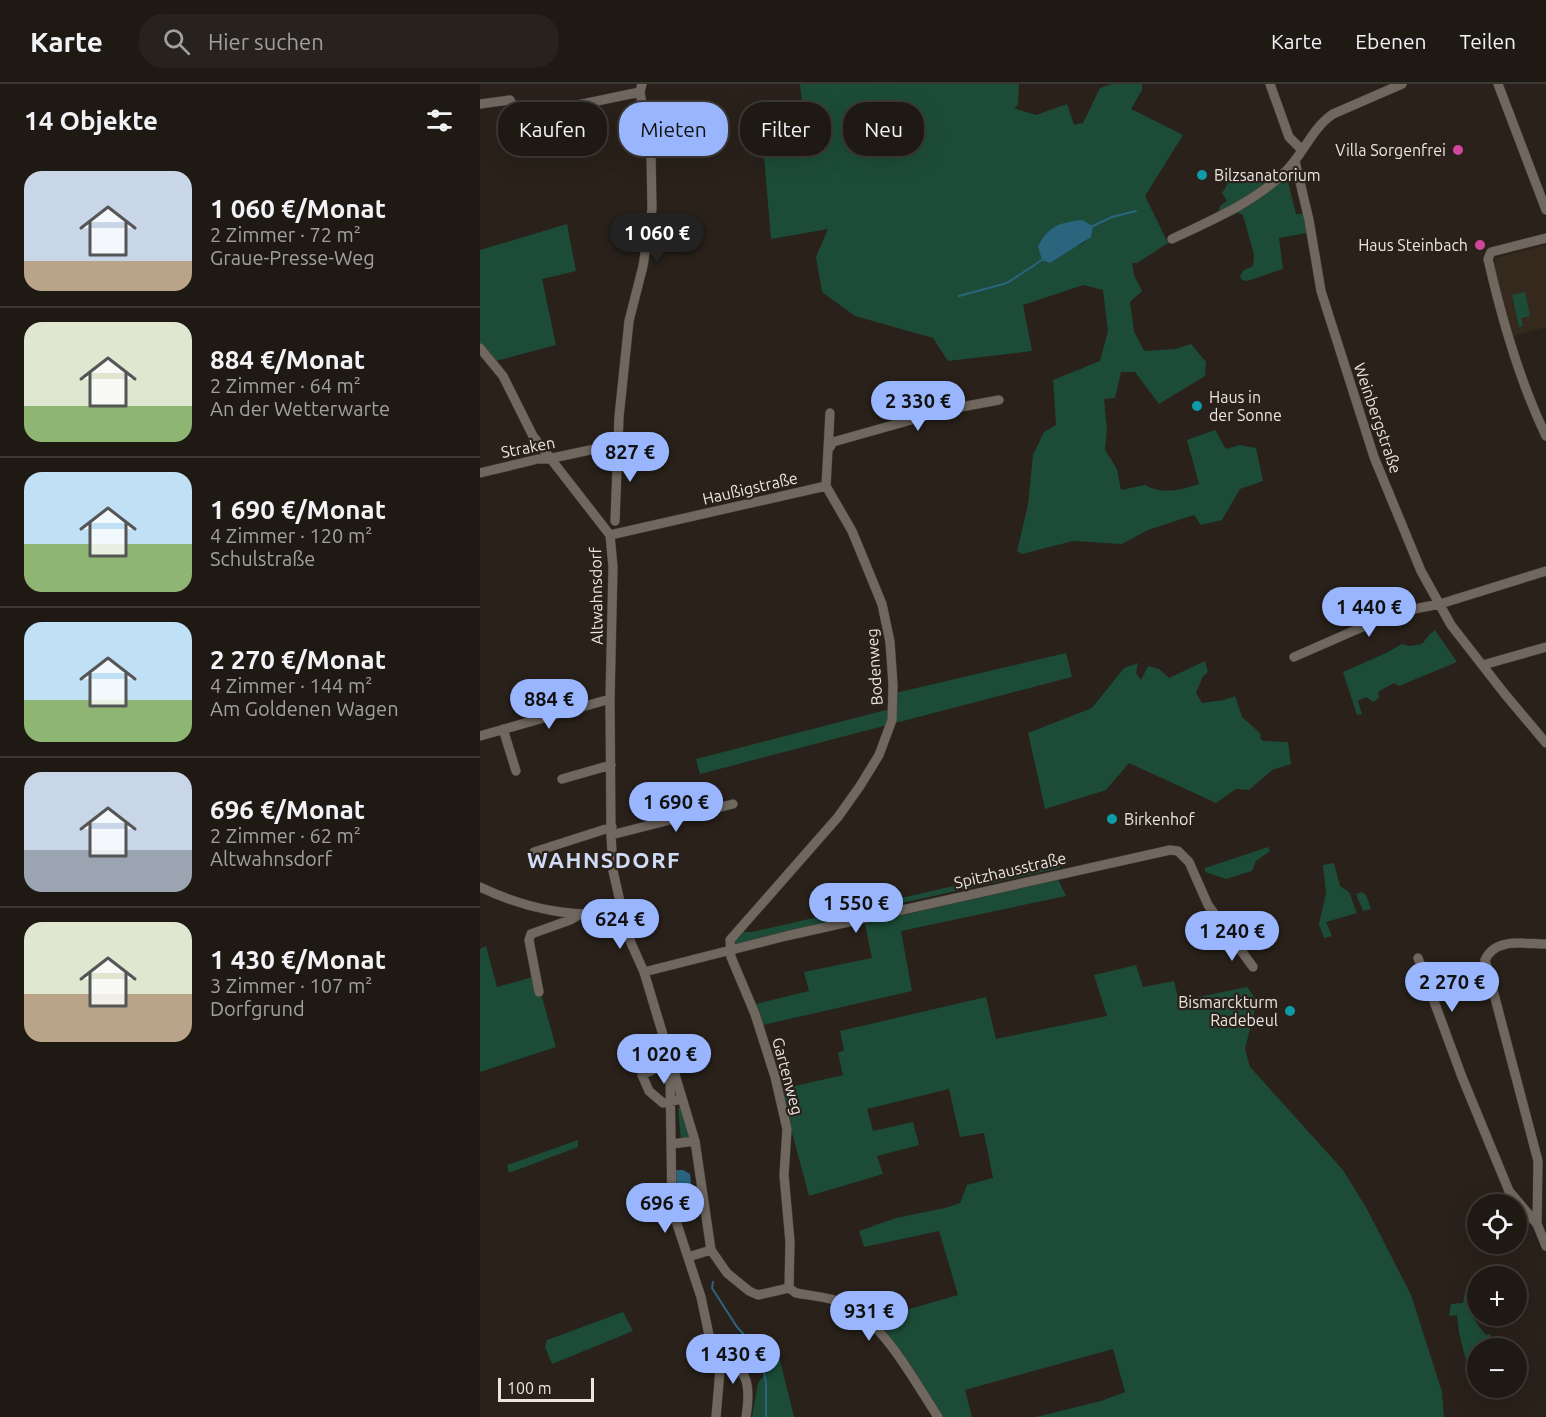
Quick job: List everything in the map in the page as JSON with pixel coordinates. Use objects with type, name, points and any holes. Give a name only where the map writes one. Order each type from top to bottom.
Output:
[{"type":"street","points":[[1270,84],[1289,137],[1302,150]]},
{"type":"street","points":[[1172,239],[1246,202],[1285,172],[1324,120],[1402,84]]},
{"type":"street","points":[[1498,84],[1546,210]]},
{"type":"street","points":[[480,104],[510,100],[517,112],[525,116],[641,88],[651,154],[652,209],[643,266],[629,321],[618,444],[615,521]]},
{"type":"street","name":"Weinbergstraße","points":[[1295,161],[1309,220],[1321,291],[1363,426],[1421,572],[1451,625],[1504,693],[1543,734],[1546,743]]},
{"type":"street","points":[[1545,430],[1505,330],[1488,259],[1491,252],[1546,238]]},
{"type":"street","points":[[480,348],[503,376],[532,436],[609,535]]},
{"type":"street","points":[[827,452],[833,442],[950,409],[999,400]]},
{"type":"street","points":[[826,486],[830,413]]},
{"type":"street","name":"Straken","points":[[480,473],[618,444]]},
{"type":"street","name":"Haußigstraße","points":[[609,535],[826,486]]},
{"type":"street","name":"Bodenweg","points":[[729,949],[730,940],[802,861],[838,817],[879,754],[892,720],[893,685],[890,642],[882,604],[852,531],[826,486]]},
{"type":"street","name":"Altwahnsdorf","points":[[609,535],[613,567],[610,699],[613,871],[631,943],[644,972],[695,1141],[711,1250]]},
{"type":"street","points":[[1294,657],[1383,618],[1440,604],[1546,571]]},
{"type":"street","points":[[1483,666],[1546,647]]},
{"type":"street","points":[[480,736],[610,699]]},
{"type":"street","points":[[503,729],[516,771]]},
{"type":"street","points":[[562,779],[610,765]]},
{"type":"street","points":[[534,852],[611,831],[733,804]]},
{"type":"street","name":"Spitzhausstraße","points":[[644,972],[729,949],[1170,850],[1178,851],[1189,862],[1208,905],[1253,967]]},
{"type":"street","points":[[480,887],[528,904],[579,915],[603,915],[622,910]]},
{"type":"street","points":[[539,992],[529,940],[531,934],[579,915]]},
{"type":"street","points":[[1537,1224],[1538,1161],[1485,960],[1489,952],[1503,944],[1546,944]]},
{"type":"street","name":"Gartenweg","points":[[729,949],[755,1014],[775,1077],[787,1130],[784,1175],[790,1242],[789,1288]]},
{"type":"street","points":[[1418,958],[1462,1077],[1509,1191],[1537,1224],[1546,1246]]},
{"type":"street","points":[[670,1062],[642,1075],[649,1091],[659,1101],[663,1103],[682,1098]]},
{"type":"street","name":"Altwahnsdorf","points":[[670,1062],[672,1209],[701,1297],[709,1335],[720,1370],[716,1417]]},
{"type":"street","points":[[672,1144],[695,1141]]},
{"type":"street","points":[[688,1257],[711,1250],[727,1273],[749,1291],[758,1295],[789,1288],[796,1293],[849,1306],[869,1321],[914,1379],[938,1417]]},
{"type":"street","points":[[716,1355],[732,1360],[745,1377],[749,1399],[746,1417]]},
{"type":"shaded area","points":[[1546,245],[1546,327],[1513,336],[1506,320],[1495,271],[1495,258]]},
{"type":"green space","points":[[800,84],[1019,84],[1018,105],[1014,108],[1036,115],[1067,104],[1074,125],[1083,123],[1100,88],[1112,84],[1142,84],[1142,90],[1131,109],[1183,135],[1145,196],[1168,243],[1137,263],[1132,263],[1134,275],[1142,291],[1130,302],[1134,331],[1144,351],[1175,349],[1191,344],[1206,362],[1205,376],[1159,404],[1135,372],[1121,372],[1115,398],[1104,399],[1107,430],[1105,450],[1117,469],[1121,490],[1145,485],[1158,490],[1178,490],[1199,484],[1187,440],[1215,430],[1226,449],[1240,445],[1256,448],[1263,481],[1240,489],[1222,520],[1201,525],[1194,515],[1148,530],[1122,544],[1073,541],[1022,554],[1017,551],[1028,505],[1033,455],[1044,432],[1056,425],[1053,380],[1100,361],[1108,331],[1103,290],[1083,285],[1023,305],[1032,351],[948,361],[933,338],[855,316],[822,292],[816,257],[828,229],[771,239],[764,156],[831,156],[831,102],[802,102]],"holes":[[[1093,226],[1085,242],[1064,252],[1050,263]]]},
{"type":"green space","points":[[1245,171],[1275,181],[1287,177],[1296,214],[1303,214],[1307,233],[1279,238],[1283,269],[1247,281],[1242,280],[1240,276],[1244,270],[1253,266],[1254,255],[1243,215],[1238,213],[1223,218],[1219,210],[1220,206],[1227,201],[1222,193],[1230,180]]},
{"type":"green space","points":[[567,224],[576,271],[542,279],[556,345],[496,361],[480,344],[480,250]]},
{"type":"green space","points":[[1525,292],[1530,316],[1521,318],[1523,326],[1519,327],[1512,295]]},
{"type":"green space","points":[[1435,630],[1457,662],[1399,686],[1394,683],[1378,692],[1379,698],[1373,702],[1366,697],[1358,701],[1362,714],[1357,715],[1343,672],[1402,644],[1410,646],[1422,644]]},
{"type":"green space","points":[[1066,653],[1072,677],[700,774],[696,759],[890,709],[891,694]]},
{"type":"green space","points":[[1205,661],[1208,672],[1203,676],[1196,693],[1202,703],[1235,696],[1242,717],[1261,734],[1260,738],[1263,741],[1288,742],[1291,764],[1272,770],[1249,790],[1236,789],[1216,803],[1129,763],[1106,790],[1045,809],[1028,733],[1092,708],[1124,668],[1138,663],[1136,673],[1141,680],[1148,666],[1159,669],[1169,678]]},
{"type":"green space","points":[[1268,847],[1270,851],[1256,861],[1252,871],[1226,879],[1205,872],[1205,868]]},
{"type":"green space","points":[[1058,862],[1060,868],[825,920],[823,925],[735,945],[732,941],[740,932],[752,932]]},
{"type":"green space","points":[[1334,863],[1340,886],[1349,892],[1357,913],[1326,922],[1332,936],[1324,938],[1319,924],[1326,893],[1323,865]]},
{"type":"green space","points":[[1058,879],[1066,896],[901,931],[912,991],[763,1025],[756,1004],[809,991],[804,972],[872,958],[865,924]]},
{"type":"green space","points":[[1362,892],[1366,895],[1371,909],[1363,911],[1356,894]]},
{"type":"green space","points":[[486,946],[497,987],[536,976],[556,1047],[480,1072],[480,949]]},
{"type":"green space","points":[[1136,965],[1143,987],[1174,981],[1179,1001],[1247,987],[1257,1001],[1245,1049],[1250,1067],[1343,1170],[1367,1209],[1411,1295],[1442,1392],[1444,1417],[1036,1417],[1101,1401],[1125,1392],[1113,1349],[965,1390],[972,1417],[940,1417],[871,1320],[958,1295],[939,1231],[864,1247],[859,1231],[896,1218],[960,1203],[967,1185],[993,1178],[984,1133],[960,1137],[949,1089],[867,1109],[873,1131],[913,1122],[919,1145],[877,1156],[883,1174],[809,1196],[775,1069],[790,1066],[795,1086],[843,1075],[838,1053],[844,1050],[840,1031],[986,997],[996,1039],[1107,1016],[1094,975]]},
{"type":"green space","points":[[683,1106],[692,1138],[681,1140],[678,1108]]},
{"type":"green space","points":[[578,1140],[578,1147],[509,1173],[507,1165]]},
{"type":"green space","points":[[1467,1291],[1467,1326],[1479,1326],[1486,1335],[1490,1334],[1491,1338],[1467,1338],[1467,1364],[1457,1315],[1449,1316],[1451,1304],[1463,1303]]},
{"type":"green space","points":[[623,1312],[633,1331],[552,1364],[545,1347],[547,1340]]},
{"type":"green space","points":[[779,1356],[794,1417],[752,1417],[758,1383]]},
{"type":"water","points":[[1082,220],[1093,226],[1091,237],[1050,263],[1042,260],[1038,246],[1051,229],[1067,222]]},
{"type":"water","points":[[676,1170],[683,1170],[690,1174],[693,1201],[676,1206]]},
{"type":"waterway","points":[[1093,226],[1112,217],[1136,211]]},
{"type":"waterway","points":[[959,296],[1007,283],[1042,260]]},
{"type":"waterway","points":[[713,1282],[712,1288],[737,1327],[760,1352],[766,1383],[766,1417]]},
{"type":"place","name":"Villa Sorgenfrei","points":[[1458,150]]},
{"type":"place","name":"Bilzsanatorium","points":[[1202,175]]},
{"type":"place","name":"Haus Steinbach","points":[[1480,245]]},
{"type":"place","name":"Haus in der Sonne","points":[[1197,406]]},
{"type":"place","name":"Birkenhof","points":[[1112,819]]},
{"type":"place","name":"Bismarckturm Radebeul","points":[[1290,1011]]},
{"type":"district","name":"WAHNSDORF","points":[[604,859]]}]
